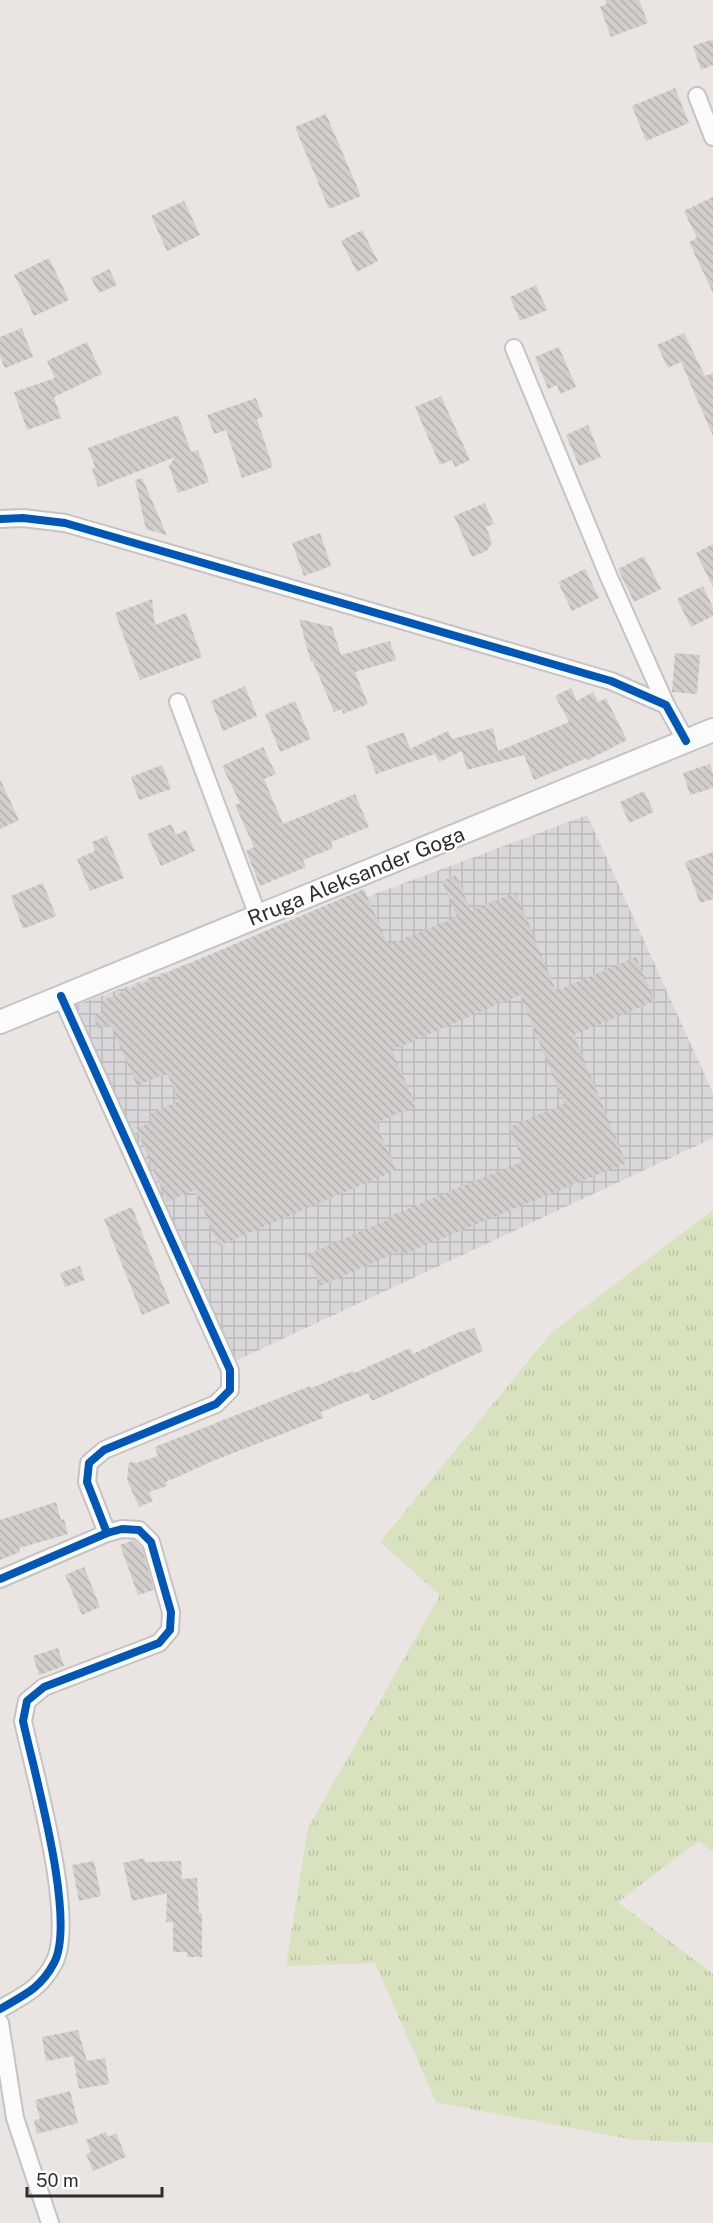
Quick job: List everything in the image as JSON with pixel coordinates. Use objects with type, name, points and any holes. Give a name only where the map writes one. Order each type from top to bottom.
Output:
[{"type":"main road","name":"Rruga Aleksander Goga","points":[[0,1022],[713,730]]},
{"type":"street","points":[[697,96],[713,137]]},
{"type":"street","points":[[514,348],[666,705],[687,741]]},
{"type":"street","points":[[0,519],[23,518],[65,523],[611,681],[666,705]]},
{"type":"street","points":[[178,702],[258,916]]},
{"type":"street","points":[[61,996],[230,1370],[230,1390],[216,1404],[104,1450],[89,1464],[87,1482],[107,1533]]},
{"type":"street","points":[[0,1579],[107,1533],[139,1530],[151,1542],[171,1612],[170,1630],[159,1643],[44,1687],[27,1701],[23,1721],[58,1878],[62,1923],[55,1961],[36,1988],[0,2009]]},
{"type":"street","points":[[0,2023],[15,2118],[50,2223]]},
{"type":"shaded area","points":[[587,815],[713,1093],[713,1138],[231,1363],[74,1006]]},
{"type":"green space","points":[[713,1210],[713,1852],[699,1841],[618,1902],[713,1974],[713,2143],[634,2140],[436,2102],[375,1963],[286,1966],[308,1828],[440,1595],[380,1542],[552,1332]]},
{"type":"building","points":[[605,0],[639,0],[648,23],[611,37],[600,7],[607,4]]},
{"type":"building","points":[[713,39],[713,65],[701,70],[693,46]]},
{"type":"building","points":[[675,88],[689,123],[646,141],[632,106]]},
{"type":"building","points":[[326,114],[361,196],[329,209],[295,127]]},
{"type":"building","points":[[713,197],[713,293],[689,242],[697,238],[684,211]]},
{"type":"building","points":[[184,201],[200,235],[167,251],[151,216]]},
{"type":"building","points":[[362,230],[378,261],[357,272],[341,241]]},
{"type":"building","points":[[49,258],[69,300],[34,316],[14,275]]},
{"type":"building","points":[[109,269],[117,285],[99,293],[91,278]]},
{"type":"building","points":[[536,285],[547,310],[520,321],[510,297]]},
{"type":"building","points":[[22,328],[33,357],[5,368],[0,356],[0,337]]},
{"type":"building","points":[[684,333],[705,376],[713,373],[713,436],[681,362],[668,368],[657,345]]},
{"type":"building","points":[[87,342],[102,374],[54,397],[61,418],[27,430],[14,392],[55,378],[47,361]]},
{"type":"building","points":[[559,347],[576,387],[560,394],[557,385],[548,389],[535,357]]},
{"type":"building","points":[[441,396],[470,460],[455,467],[452,460],[440,465],[415,407]]},
{"type":"building","points":[[256,398],[263,417],[257,419],[273,467],[242,478],[226,430],[214,434],[207,415]]},
{"type":"building","points":[[178,415],[191,452],[198,450],[209,482],[178,493],[169,466],[175,457],[98,487],[92,469],[95,467],[88,448]]},
{"type":"building","points":[[588,425],[601,457],[579,466],[566,435]]},
{"type":"building","points":[[142,478],[167,535],[146,529],[135,480]]},
{"type":"building","points":[[485,503],[494,524],[486,527],[492,542],[488,550],[472,557],[454,516]]},
{"type":"building","points":[[320,533],[331,566],[304,576],[292,543]]},
{"type":"building","points":[[713,544],[713,587],[696,553]]},
{"type":"building","points":[[644,556],[661,589],[634,602],[618,569]]},
{"type":"building","points":[[585,569],[599,598],[572,611],[558,582]]},
{"type":"building","points":[[703,586],[713,608],[713,616],[691,627],[677,599]]},
{"type":"building","points":[[152,599],[155,625],[186,613],[202,657],[140,680],[115,613]]},
{"type":"building","points":[[299,619],[332,627],[341,655],[390,641],[396,660],[355,672],[368,704],[343,714],[342,709],[334,712],[313,662],[311,662]]},
{"type":"building","points":[[675,653],[700,655],[697,694],[672,692]]},
{"type":"building","points":[[245,686],[257,716],[223,731],[211,701]]},
{"type":"building","points":[[571,688],[577,701],[593,692],[598,702],[606,698],[627,740],[588,760],[587,758],[534,780],[524,755],[467,770],[462,751],[439,762],[435,754],[376,774],[366,746],[404,732],[410,749],[448,731],[452,739],[493,728],[498,751],[569,722],[555,696]]},
{"type":"building","points":[[295,701],[311,739],[280,752],[265,714]]},
{"type":"building","points":[[263,747],[276,774],[264,779],[283,824],[355,794],[369,827],[331,842],[333,848],[303,860],[306,867],[260,886],[246,851],[254,847],[235,805],[240,803],[222,766]]},
{"type":"building","points":[[710,764],[713,788],[690,795],[683,773]]},
{"type":"building","points":[[162,765],[171,789],[139,800],[131,777]]},
{"type":"building","points":[[0,779],[19,820],[0,829]]},
{"type":"building","points":[[644,791],[654,812],[629,823],[620,802]]},
{"type":"building","points":[[171,824],[176,835],[186,830],[195,851],[161,866],[147,834]]},
{"type":"building","points":[[107,836],[124,878],[90,891],[77,859],[95,851],[92,842]]},
{"type":"building","points":[[713,852],[713,899],[700,903],[685,862]]},
{"type":"building","points":[[456,875],[471,911],[516,892],[556,991],[636,957],[655,1001],[574,1035],[626,1163],[404,1254],[402,1250],[320,1286],[307,1255],[389,1219],[388,1217],[523,1161],[509,1127],[564,1104],[520,995],[392,1050],[416,1106],[376,1123],[396,1170],[219,1246],[195,1190],[167,1202],[136,1128],[152,1122],[149,1114],[179,1101],[167,1073],[137,1086],[110,1024],[98,1029],[93,1015],[104,1010],[101,1001],[364,889],[388,945],[457,917],[442,881]]},
{"type":"building","points":[[43,883],[56,916],[23,929],[11,896]]},
{"type":"building","points":[[132,1207],[170,1303],[142,1315],[104,1219]]},
{"type":"building","points":[[80,1266],[85,1280],[65,1287],[60,1273]]},
{"type":"building","points":[[474,1328],[483,1351],[372,1401],[368,1393],[321,1412],[323,1418],[166,1482],[167,1486],[149,1492],[153,1501],[139,1507],[127,1480],[129,1462],[137,1463],[158,1456],[155,1447],[310,1386],[311,1388],[353,1371],[354,1373],[410,1348],[413,1354],[457,1333]]},
{"type":"building","points":[[56,1502],[68,1534],[19,1548],[20,1552],[0,1560],[0,1520]]},
{"type":"building","points":[[134,1540],[142,1548],[154,1590],[138,1595],[120,1545]]},
{"type":"building","points":[[84,1567],[100,1607],[82,1615],[65,1575]]},
{"type":"building","points":[[58,1648],[64,1666],[39,1675],[33,1656]]},
{"type":"building","points":[[144,1858],[145,1862],[181,1861],[182,1879],[197,1878],[199,1913],[202,1913],[202,1957],[187,1957],[187,1952],[173,1952],[173,1922],[166,1922],[167,1893],[132,1901],[123,1863]]},
{"type":"building","points":[[94,1861],[101,1896],[79,1901],[72,1865]]},
{"type":"building","points":[[78,2030],[87,2061],[105,2058],[109,2084],[79,2089],[73,2056],[46,2061],[42,2037]]},
{"type":"building","points":[[70,2091],[78,2123],[37,2134],[34,2120],[40,2119],[35,2100]]},
{"type":"building","points":[[106,2132],[108,2137],[116,2133],[126,2157],[93,2171],[86,2154],[91,2152],[86,2140]]},
{"type":"cycle path","points":[[0,519],[23,518],[65,523],[611,681],[666,705],[686,741]]},
{"type":"cycle path","points":[[61,996],[230,1370],[230,1390],[216,1404],[104,1450],[89,1463],[87,1482],[107,1533]]},
{"type":"cycle path","points":[[0,1579],[107,1533],[122,1529],[139,1530],[151,1542],[171,1612],[170,1630],[159,1643],[44,1687],[27,1701],[23,1721],[51,1845],[57,1881],[60,1942],[54,1963],[43,1979],[31,1991],[0,2009]]}]
